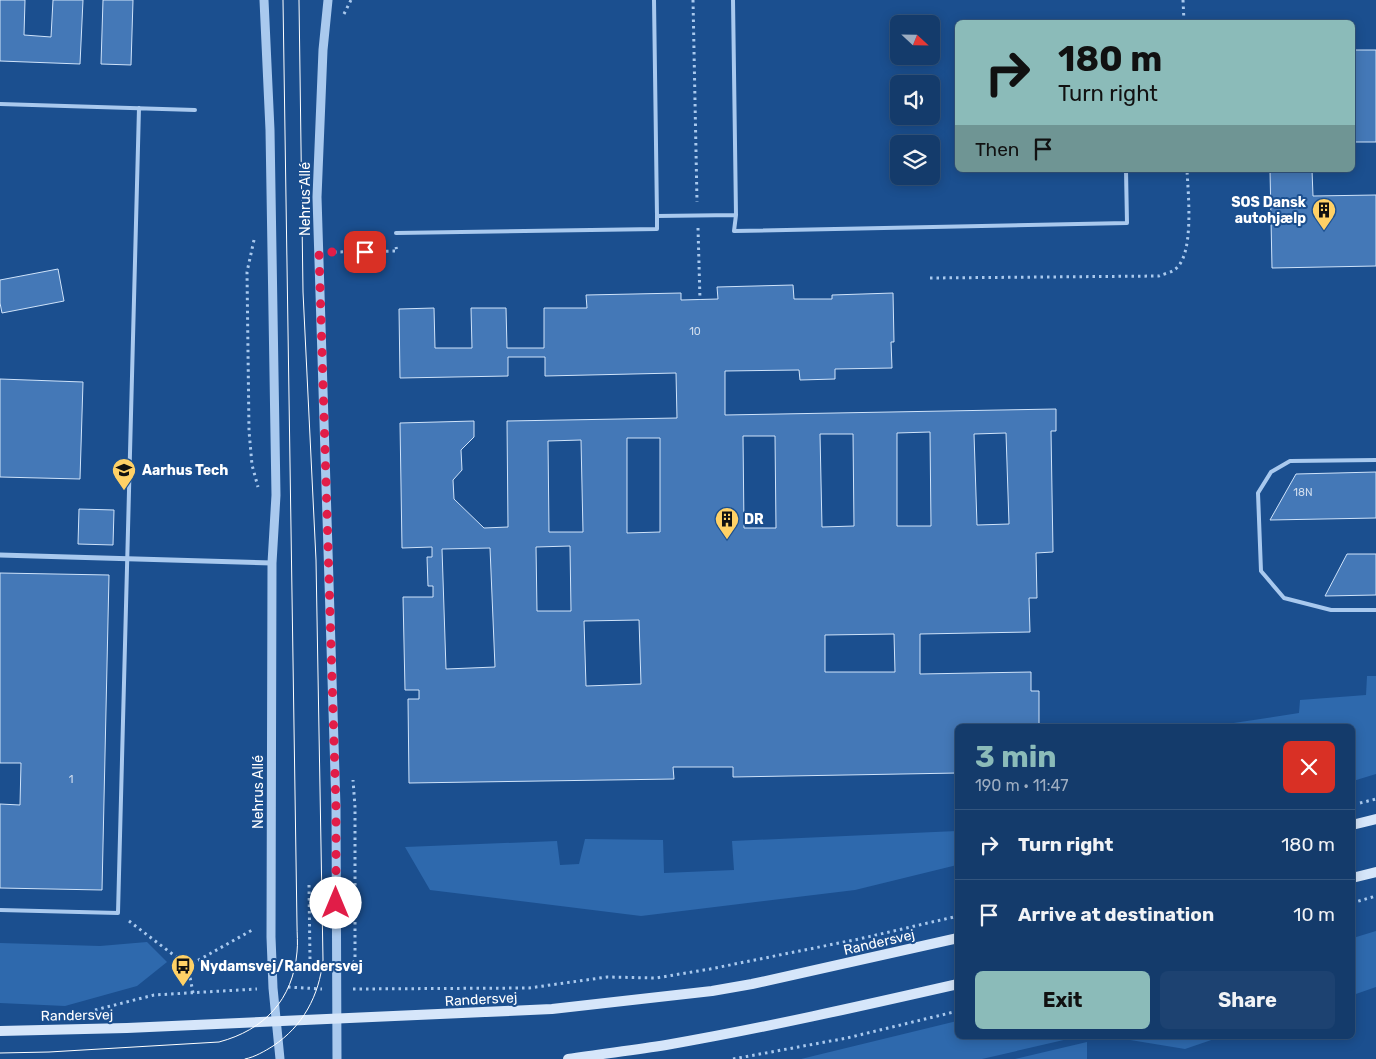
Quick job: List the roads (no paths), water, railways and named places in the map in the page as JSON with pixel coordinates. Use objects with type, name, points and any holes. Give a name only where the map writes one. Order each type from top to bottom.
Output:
[{"type":"main road","points":[[1355,825],[1376,819]]},
{"type":"main road","points":[[1355,877],[1376,872]]},
{"type":"main road","name":"Randersvej","points":[[0,1031],[127,1028],[552,1009],[712,991],[752,984],[955,939]]},
{"type":"main road","points":[[568,1059],[766,1026],[856,1008],[955,985]]},
{"type":"street","name":"Nehrus Allé","points":[[264,0],[270,130],[276,486],[272,564],[271,922],[273,988],[280,1059]]},
{"type":"street","name":"Nehrus Allé","points":[[328,0],[323,50],[317,196],[336,807],[337,1059]]},
{"type":"street","points":[[0,555],[272,564]]},
{"type":"lane","points":[[396,233],[657,229],[654,0]]},
{"type":"lane","points":[[733,0],[736,215],[734,231],[1127,223],[1126,172]]},
{"type":"lane","points":[[0,104],[195,110]]},
{"type":"lane","points":[[0,910],[118,913],[139,108]]},
{"type":"lane","points":[[657,216],[736,215]]},
{"type":"lane","points":[[1376,460],[1290,461],[1271,472],[1258,493],[1261,571],[1284,598],[1331,610],[1376,610]]},
{"type":"tram line","points":[[0,1053],[219,1042],[250,1030],[273,1011],[289,985],[294,969],[297,942],[283,0]]},
{"type":"tram line","points":[[245,1059],[273,1046],[284,1038],[301,1019],[308,1009],[318,986],[323,960],[316,560],[303,292],[299,0]]},
{"type":"place","name":"SOS Dansk autohjælp","points":[[1324,231]]},
{"type":"place","name":"Aarhus Tech","points":[[124,491]]},
{"type":"place","name":"DR","points":[[727,540]]},
{"type":"place","name":"Nydamsvej/Randersvej","points":[[183,987]]}]
